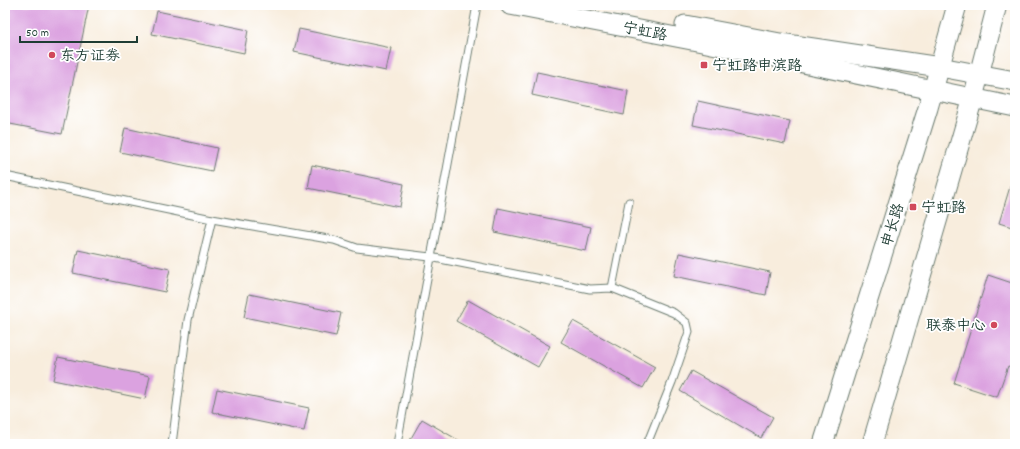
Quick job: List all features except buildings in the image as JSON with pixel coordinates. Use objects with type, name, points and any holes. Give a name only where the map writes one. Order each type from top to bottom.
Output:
[{"type":"main road","name":"宁虹路","points":[[510,5],[694,40],[1015,107]]},
{"type":"main road","points":[[575,5],[780,43],[940,67],[1015,81]]},
{"type":"main road","name":"申长路","points":[[823,444],[934,90],[957,5]]},
{"type":"main road","points":[[872,444],[980,75],[997,5]]},
{"type":"lane","points":[[397,444],[477,5]]},
{"type":"lane","points":[[5,176],[212,219],[334,240],[357,248],[430,257],[590,289],[612,288],[674,313],[687,323],[688,332],[672,382],[647,444]]},
{"type":"lane","points":[[612,288],[629,202]]},
{"type":"lane","points":[[172,444],[188,320],[212,219]]},
{"type":"place","name":"东方证券","points":[[52,55]]},
{"type":"place","name":"宁虹路申滨路","points":[[704,65]]},
{"type":"place","name":"宁虹路","points":[[913,207]]},
{"type":"place","name":"联泰中心","points":[[994,325]]}]
